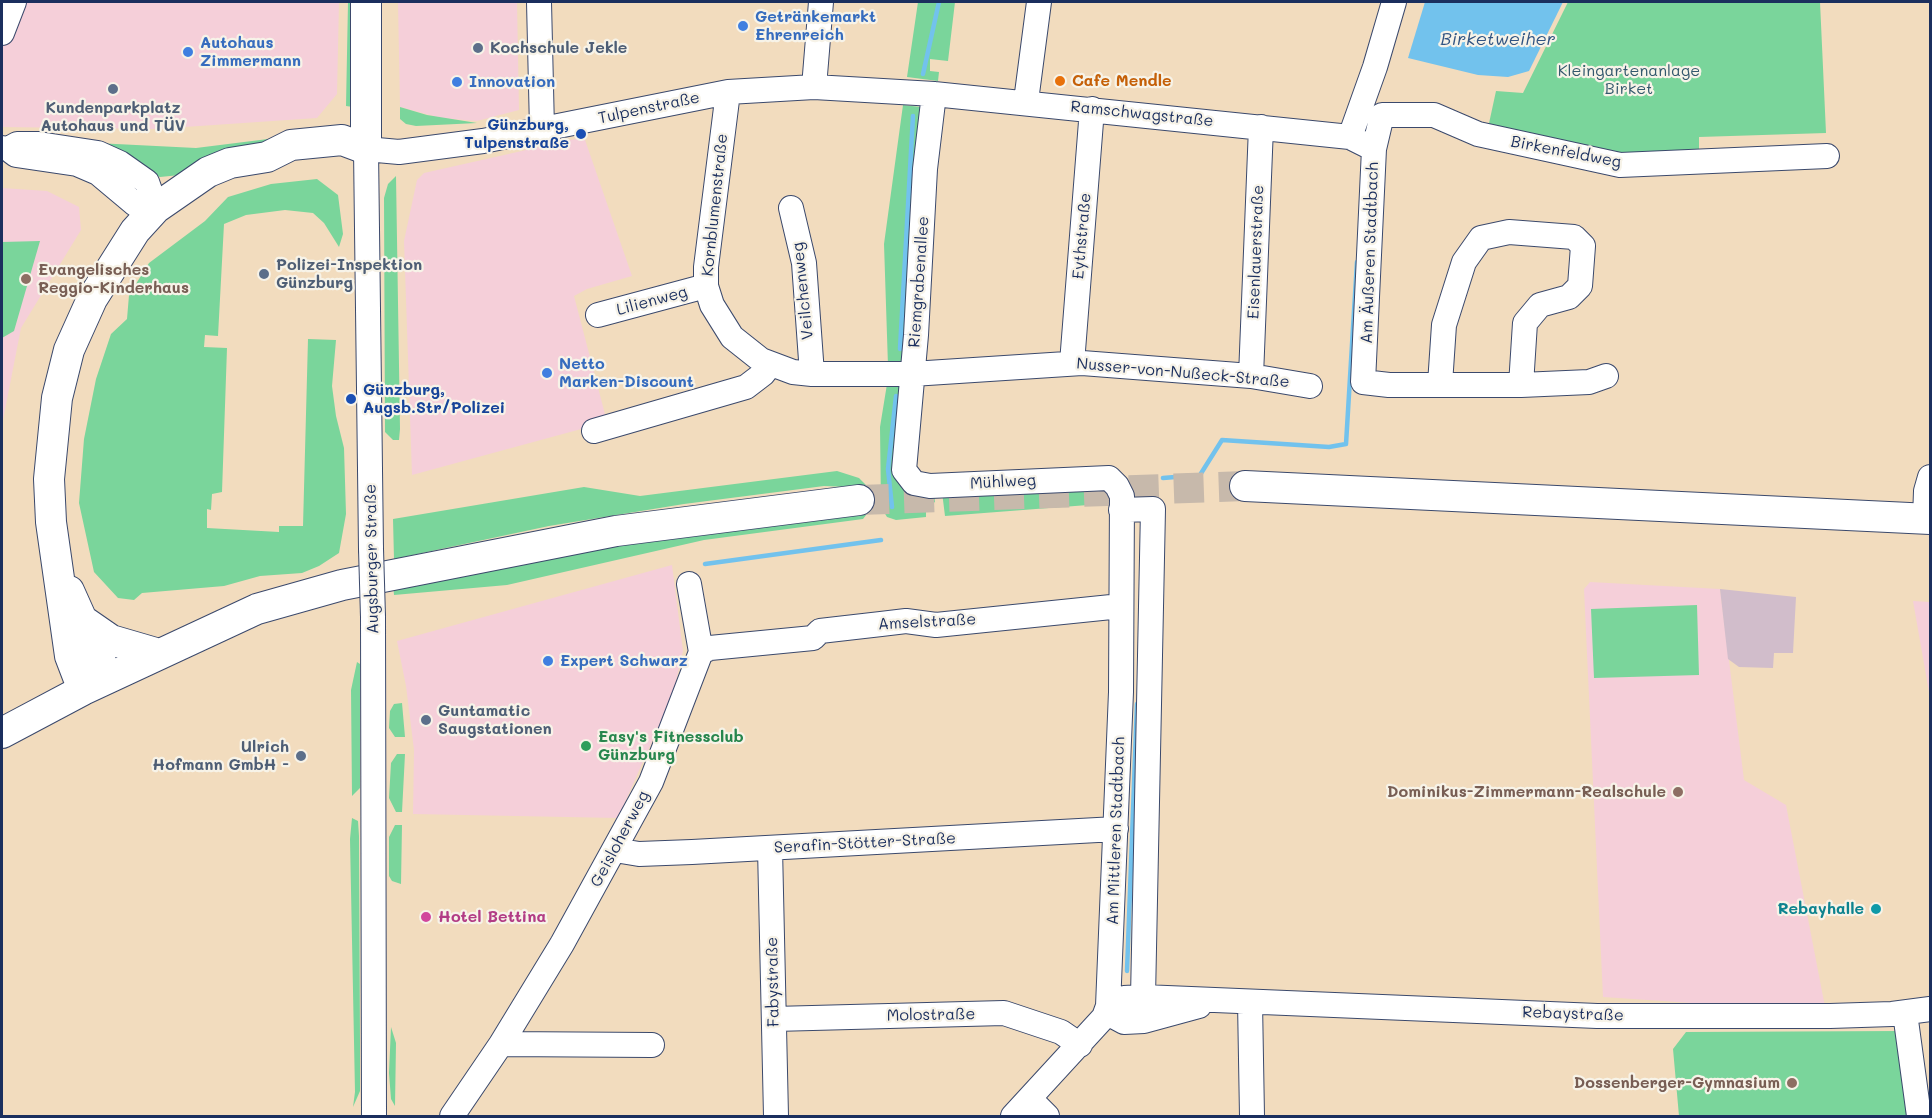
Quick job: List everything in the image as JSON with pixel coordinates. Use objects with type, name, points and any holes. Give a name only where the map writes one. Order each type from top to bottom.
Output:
[{"type":"main road","name":"Augsburger Straße","points":[[366,2],[366,149]]},
{"type":"main road","points":[[95,684],[70,656],[56,566],[49,479],[51,438],[57,398],[69,350],[92,299],[120,252],[156,208],[208,172],[230,163],[267,157],[291,146],[342,140],[366,149]]},
{"type":"main road","points":[[1245,486],[1928,519]]},
{"type":"main road","points":[[2,733],[95,684],[257,609],[393,574],[616,531],[859,500]]},
{"type":"main road","points":[[56,566],[85,622],[95,684]]},
{"type":"main road","points":[[85,622],[111,640],[159,654]]},
{"type":"street","points":[[2,33],[14,2]]},
{"type":"street","points":[[539,2],[542,129]]},
{"type":"street","points":[[814,87],[821,2]]},
{"type":"street","points":[[1026,101],[1039,2]]},
{"type":"street","points":[[1374,149],[1372,109],[1394,2]]},
{"type":"street","name":"Tulpenstraße","points":[[366,149],[407,151],[483,141],[728,92],[814,87],[934,94]]},
{"type":"street","name":"Kornblumenstraße","points":[[728,92],[706,267],[706,286],[712,305],[732,337],[745,349],[770,365],[812,374],[912,374]]},
{"type":"street","name":"Ramschwagstraße","points":[[934,94],[1026,101],[1350,137]]},
{"type":"street","name":"Riemgrabenallee","points":[[904,470],[926,169],[934,94]]},
{"type":"street","name":"Eythstraße","points":[[1072,363],[1092,109]]},
{"type":"street","points":[[1350,137],[1372,109]]},
{"type":"street","name":"Birkenfeldweg","points":[[1372,109],[1434,115],[1478,134],[1620,165],[1827,156]]},
{"type":"street","name":"Eisenlauerstraße","points":[[1251,376],[1261,127]]},
{"type":"street","name":"Am Äußeren Stadtbach","points":[[1350,137],[1374,149],[1364,382],[1389,385],[1440,384]]},
{"type":"street","points":[[5,149],[17,144],[39,144],[98,153],[120,163],[147,182],[156,208]]},
{"type":"street","name":"Augsburger Straße","points":[[366,149],[373,617],[374,1116]]},
{"type":"street","name":"Veilchenweg","points":[[791,208],[804,263],[812,374]]},
{"type":"street","points":[[1521,385],[1525,323],[1540,305],[1569,297],[1580,286],[1583,246],[1574,237],[1509,232],[1481,238],[1464,262],[1444,325],[1440,384],[1521,385],[1589,382],[1606,376]]},
{"type":"street","name":"Lilienweg","points":[[598,315],[706,286]]},
{"type":"street","name":"Nusser-von-Nußeck-Straße","points":[[912,374],[1072,363],[1251,376],[1310,386]]},
{"type":"street","points":[[594,431],[746,387],[763,374],[770,365]]},
{"type":"street","name":"Mühlweg","points":[[904,470],[914,483],[930,486],[1108,478]]},
{"type":"street","points":[[1928,519],[1926,491],[1930,477]]},
{"type":"street","name":"Am Mittleren Stadtbach","points":[[1013,1116],[1080,1045],[1104,1017],[1108,1006],[1116,829],[1122,496],[1117,486],[1108,478]]},
{"type":"street","name":"Am Mittleren Stadtbach","points":[[1121,510],[1153,509],[1143,997]]},
{"type":"street","points":[[690,584],[701,652]]},
{"type":"street","name":"Amselstraße","points":[[701,652],[710,648],[813,638],[820,631],[906,621],[936,625],[1121,606]]},
{"type":"street","name":"Geisloherweg","points":[[452,1116],[501,1044],[562,944],[615,850],[651,782],[701,652]]},
{"type":"street","name":"Serafin-Stötter-Straße","points":[[615,850],[639,854],[1116,829]]},
{"type":"street","name":"Fabystraße","points":[[770,848],[776,1116]]},
{"type":"street","name":"Rebaystraße","points":[[1215,1000],[1144,1021],[1124,1022],[1111,1015],[1108,1006],[1124,998],[1143,997],[1215,1000],[1250,1002],[1597,1016],[1830,1016],[1905,1013],[1930,1009]]},
{"type":"street","points":[[1250,1002],[1252,1116]]},
{"type":"street","name":"Molostraße","points":[[774,1018],[1004,1013],[1061,1032],[1080,1045]]},
{"type":"street","points":[[1905,1013],[1919,1116]]},
{"type":"street","points":[[501,1044],[652,1045]]},
{"type":"street","points":[[1030,1099],[1047,1116]]},
{"type":"shaded area","points":[[2,2],[339,2],[337,94],[317,118],[155,129],[2,127]]},
{"type":"shaded area","points":[[398,2],[517,2],[519,110],[477,121],[441,118],[400,107]]},
{"type":"shaded area","points":[[584,137],[632,276],[587,289],[574,296],[607,422],[412,475],[404,241],[417,180],[424,173]]},
{"type":"shaded area","name":"Evangelisches Reggio-Kinderhaus","points":[[2,188],[47,191],[79,207],[81,230],[21,328],[2,425]]},
{"type":"shaded area","points":[[672,565],[683,651],[673,694],[618,818],[413,814],[414,750],[406,686],[397,641]]},
{"type":"shaded area","name":"Dominikus-Zimmermann-Realschule","points":[[1590,582],[1720,589],[1744,780],[1786,805],[1826,1012],[1603,997],[1584,589]]},
{"type":"shaded area","points":[[1720,589],[1796,597],[1793,653],[1774,653],[1773,668],[1739,667],[1728,659]]},
{"type":"shaded area","points":[[1913,601],[1930,602],[1930,698]]},
{"type":"green space","points":[[348,2],[355,2],[353,107],[346,106]]},
{"type":"green space","points":[[918,2],[955,2],[948,61],[930,59],[930,71],[939,72],[938,81],[907,77]]},
{"type":"green space","name":"Kleingartenanlage Birket","points":[[1568,2],[1820,2],[1826,133],[1699,137],[1699,157],[1624,160],[1488,128],[1496,91],[1523,93]]},
{"type":"green space","points":[[903,105],[921,107],[903,363],[888,366],[884,244]]},
{"type":"green space","points":[[400,107],[427,115],[477,123],[416,126],[406,124],[400,119]]},
{"type":"green space","points":[[284,137],[180,175],[160,177],[135,166],[56,141],[196,148]]},
{"type":"green space","points":[[396,176],[400,429],[399,440],[393,440],[385,432],[384,198],[388,184]]},
{"type":"green space","points":[[317,179],[338,195],[343,234],[339,247],[324,223],[313,213],[285,210],[246,215],[224,224],[218,336],[205,335],[204,347],[227,348],[222,492],[212,494],[211,510],[207,509],[207,528],[279,532],[279,526],[303,526],[308,339],[336,340],[332,386],[344,448],[346,514],[339,553],[319,566],[302,573],[260,576],[224,586],[142,593],[134,600],[118,598],[94,572],[79,503],[84,439],[96,379],[111,334],[127,319],[129,295],[149,263],[205,221],[228,197],[271,184]]},
{"type":"green space","points":[[40,241],[14,331],[2,338],[2,242]]},
{"type":"green space","points":[[887,384],[897,384],[900,387],[895,452],[934,493],[935,502],[926,508],[926,517],[896,520],[887,517],[881,507],[880,427]]},
{"type":"green space","points":[[837,471],[859,478],[869,488],[873,506],[863,519],[704,540],[507,585],[394,595],[393,583],[849,487],[824,486],[684,504],[549,526],[394,559],[393,519],[584,487],[640,496]]},
{"type":"green space","points":[[1106,487],[1114,503],[945,516],[942,492]]},
{"type":"green space","points":[[1697,605],[1699,675],[1594,678],[1591,609]]},
{"type":"green space","points":[[357,662],[360,664],[360,788],[352,796],[351,690]]},
{"type":"green space","points":[[402,703],[405,737],[395,737],[389,728],[390,711],[394,704]]},
{"type":"green space","points":[[397,754],[405,754],[402,812],[396,812],[389,798],[391,763]]},
{"type":"green space","points":[[352,818],[358,821],[359,836],[360,1043],[360,1091],[353,1107],[355,1092],[350,839]]},
{"type":"green space","points":[[395,825],[402,825],[401,884],[392,881],[389,876],[389,837]]},
{"type":"green space","points":[[391,1027],[396,1043],[395,1106],[391,1099],[389,1073]]},
{"type":"green space","name":"Dossenberger-Gymnasium","points":[[1900,1031],[1911,1116],[1679,1116],[1673,1049],[1686,1032]]},
{"type":"water","name":"Birketweiher","points":[[1425,2],[1563,2],[1529,71],[1508,77],[1478,75],[1408,58]]},
{"type":"waterway","points":[[923,74],[939,2]]},
{"type":"waterway","points":[[900,349],[913,116]]},
{"type":"waterway","points":[[1163,478],[1200,475],[1222,440],[1329,447],[1346,444],[1357,262]]},
{"type":"waterway","points":[[892,507],[888,469],[896,396]]},
{"type":"waterway","points":[[1141,494],[1141,480],[1148,479]]},
{"type":"waterway","points":[[705,564],[881,540]]},
{"type":"waterway","points":[[1127,971],[1137,704]]},
{"type":"tunnel","points":[[859,500],[1245,486]]},
{"type":"place","name":"Getränkemarkt Ehrenreich","points":[[743,26]]},
{"type":"place","name":"Kochschule Jekle","points":[[478,48]]},
{"type":"place","name":"Autohaus Zimmermann","points":[[188,52]]},
{"type":"place","name":"Cafe Mendle","points":[[1060,81]]},
{"type":"place","name":"Innovation","points":[[457,82]]},
{"type":"place","name":"Kundenparkplatz Autohaus und TÜV","points":[[113,89]]},
{"type":"place","name":"Günzburg, Tulpenstraße","points":[[581,134]]},
{"type":"place","name":"Polizei-Inspektion Günzburg","points":[[264,274]]},
{"type":"place","name":"Evangelisches Reggio-Kinderhaus","points":[[26,279]]},
{"type":"place","name":"Netto Marken-Discount","points":[[547,373]]},
{"type":"place","name":"Günzburg, Augsb.Str/Polizei","points":[[351,399]]},
{"type":"place","name":"Expert Schwarz","points":[[548,661]]},
{"type":"place","name":"Guntamatic Saugstationen","points":[[426,720]]},
{"type":"place","name":"Easy's Fitnessclub Günzburg","points":[[586,746]]},
{"type":"place","name":"Ulrich Hofmann GmbH -","points":[[301,756]]},
{"type":"place","name":"Dominikus-Zimmermann-Realschule","points":[[1678,792]]},
{"type":"place","name":"Rebayhalle","points":[[1876,909]]},
{"type":"place","name":"Hotel Bettina","points":[[426,917]]},
{"type":"place","name":"Dossenberger-Gymnasium","points":[[1792,1083]]}]
